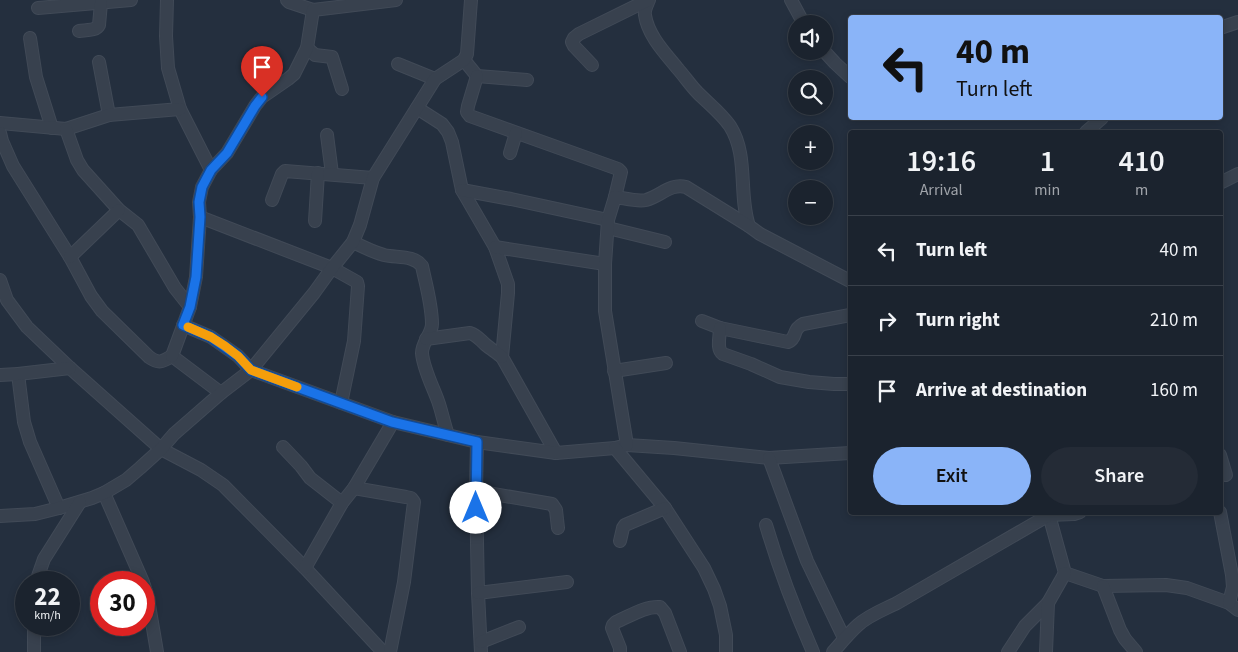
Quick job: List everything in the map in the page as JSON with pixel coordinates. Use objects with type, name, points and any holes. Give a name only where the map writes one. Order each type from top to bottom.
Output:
[{"type":"street","points":[[38,8],[131,0]]},
{"type":"street","points":[[167,0],[166,36],[168,68],[180,109],[211,170]]},
{"type":"street","points":[[287,0],[312,10],[396,0]]},
{"type":"street","points":[[0,516],[35,514],[80,502],[104,493],[133,474],[161,449],[174,434],[251,370],[354,242],[374,178],[435,79],[464,60],[467,54],[470,0]]},
{"type":"street","points":[[592,65],[574,46],[572,42],[574,38],[648,0]]},
{"type":"street","points":[[648,0],[644,13],[649,28],[660,47],[697,92],[719,112],[730,126],[741,160],[745,214],[749,226]]},
{"type":"street","points":[[791,0],[799,15]]},
{"type":"street","points":[[80,31],[97,28],[101,3]]},
{"type":"street","points":[[0,133],[13,166],[70,257],[91,296],[102,311],[149,357],[155,361],[163,361],[172,356],[190,307],[196,277],[200,217],[199,202],[202,187],[211,170],[227,153],[262,97],[294,74],[307,48],[312,10]]},
{"type":"street","points":[[1223,27],[1238,22]]},
{"type":"street","points":[[30,38],[36,77],[52,128]]},
{"type":"street","points":[[307,48],[315,55],[332,57],[342,89]]},
{"type":"street","points":[[464,60],[477,76],[527,80]]},
{"type":"street","points":[[832,60],[848,75]]},
{"type":"street","points":[[99,62],[109,115]]},
{"type":"street","points":[[398,64],[435,79]]},
{"type":"street","points":[[477,76],[468,106],[470,116],[618,169],[621,172],[608,224],[604,311],[614,371],[621,447],[665,508],[704,568],[720,606],[726,635],[726,652]]},
{"type":"street","points":[[418,108],[442,124],[448,132],[452,142],[462,190],[495,247],[508,284],[502,357]]},
{"type":"street","points":[[0,123],[66,129],[109,115],[180,109]]},
{"type":"street","points":[[1088,130],[1100,120]]},
{"type":"street","points":[[66,129],[77,160],[83,170],[119,210],[138,225],[175,288],[190,307]]},
{"type":"street","points":[[510,153],[516,133]]},
{"type":"street","points":[[327,135],[332,174]]},
{"type":"street","points":[[272,200],[282,174],[285,171],[374,178]]},
{"type":"street","points":[[315,221],[318,173]]},
{"type":"street","points":[[1223,182],[1238,174]]},
{"type":"street","points":[[615,196],[648,200],[674,186],[686,187],[760,234],[848,280]]},
{"type":"street","points":[[462,190],[511,199],[608,224],[665,242]]},
{"type":"street","points":[[70,257],[119,210]]},
{"type":"street","points":[[200,217],[332,268],[357,282],[354,341],[341,404]]},
{"type":"street","points":[[354,242],[384,255],[414,259],[422,266],[432,324],[423,346],[422,354],[448,435]]},
{"type":"street","points":[[495,247],[605,264]]},
{"type":"street","points":[[0,280],[7,300],[27,327],[161,449],[202,470],[223,485],[384,652]]},
{"type":"street","points":[[702,321],[720,328],[788,342],[794,338],[795,330],[798,326],[848,315]]},
{"type":"street","points":[[183,325],[211,337],[238,356],[251,370],[392,422],[477,442],[556,453],[621,447],[674,448],[769,458],[848,453]]},
{"type":"street","points":[[720,328],[719,349],[723,354],[780,377],[809,382],[848,384]]},
{"type":"street","points":[[426,339],[470,333],[474,334],[502,357],[556,453]]},
{"type":"street","points":[[172,356],[221,393]]},
{"type":"street","points":[[614,371],[666,363]]},
{"type":"street","points":[[0,375],[70,368]]},
{"type":"street","points":[[18,374],[24,422],[30,442],[59,508]]},
{"type":"street","points":[[304,568],[342,503],[354,488],[392,422]]},
{"type":"street","points":[[477,442],[476,491],[481,647],[519,627]]},
{"type":"street","points":[[283,447],[310,478],[342,503]]},
{"type":"street","points":[[769,458],[807,560],[844,638]]},
{"type":"street","points":[[1223,462],[1228,475]]},
{"type":"street","points":[[354,488],[411,498],[414,502],[404,582],[390,652]]},
{"type":"street","points":[[476,491],[552,504],[555,506],[558,528]]},
{"type":"street","points":[[104,493],[137,571]]},
{"type":"street","points":[[40,571],[44,559],[80,502]]},
{"type":"street","points":[[620,541],[625,524],[665,508]]},
{"type":"street","points":[[833,652],[859,624],[1044,515]]},
{"type":"street","points":[[1008,652],[1025,626],[1048,604],[1065,573],[1046,515]]},
{"type":"street","points":[[1065,573],[1103,586],[1166,585],[1187,588],[1234,607],[1232,575],[1221,515]]},
{"type":"street","points":[[766,525],[776,559],[813,652]]},
{"type":"street","points":[[478,593],[567,582]]},
{"type":"street","points":[[1103,586],[1120,630],[1125,640],[1136,652]]},
{"type":"street","points":[[1046,652],[1048,604]]},
{"type":"street","points":[[620,652],[612,628],[613,625],[641,611],[660,607],[665,614],[680,652]]},
{"type":"street","points":[[34,636],[34,652]]},
{"type":"street","points":[[154,636],[157,652]]},
{"type":"slow traffic","points":[[188,327],[211,337],[225,346],[251,370],[297,387]]},
{"type":"route","points":[[262,97],[236,140],[211,170],[202,187],[199,202],[200,217],[196,277],[190,307],[183,325],[211,337],[225,346],[251,370],[392,422],[477,442],[476,508]]}]
